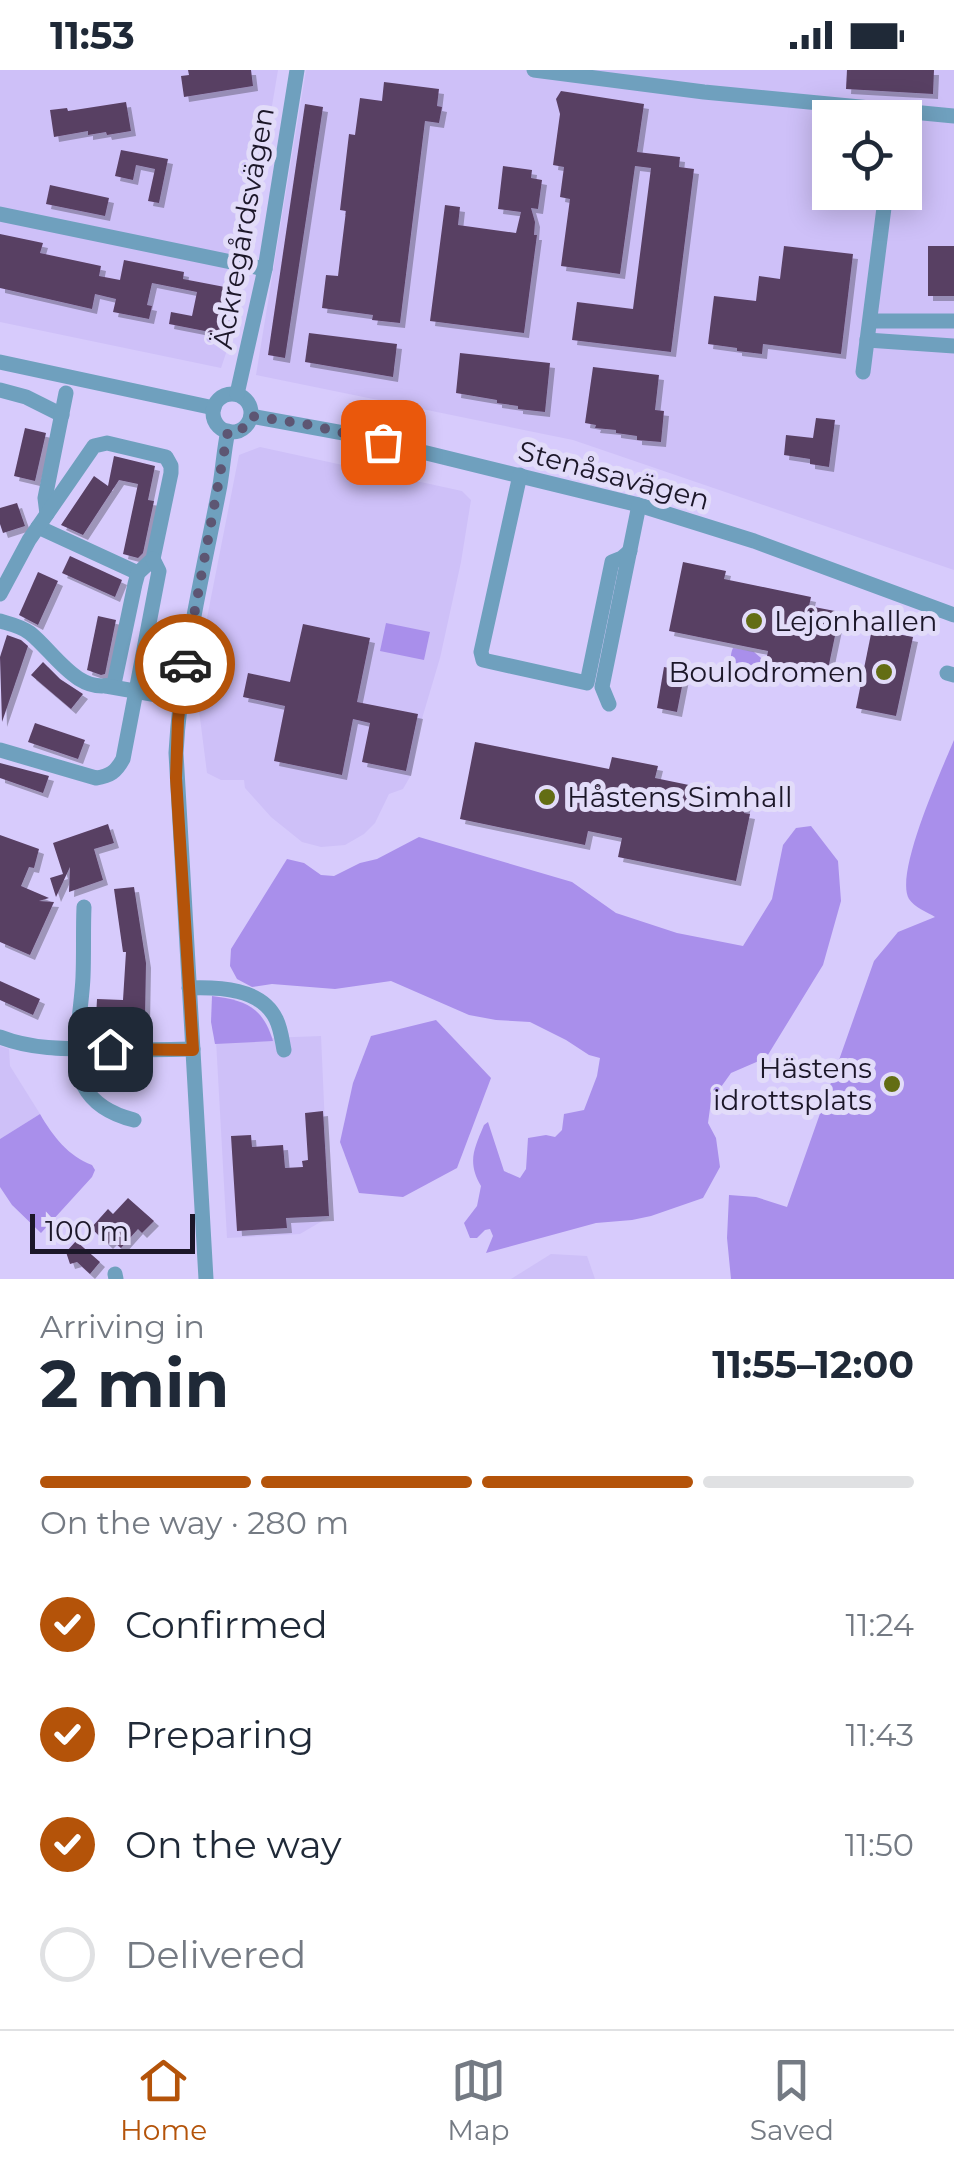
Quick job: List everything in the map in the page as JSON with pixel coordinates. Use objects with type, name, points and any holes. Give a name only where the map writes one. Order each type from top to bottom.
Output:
[{"type":"street","name":"Äckregårdsvägen","points":[[237,394],[265,269],[296,70]]},
{"type":"street","points":[[534,70],[812,104]]},
{"type":"street","points":[[922,115],[954,116]]},
{"type":"street","points":[[863,372],[884,210]]},
{"type":"street","points":[[0,214],[265,269]]},
{"type":"street","points":[[870,321],[954,321]]},
{"type":"street","points":[[867,340],[954,346]]},
{"type":"street","points":[[0,362],[214,408]]},
{"type":"street","points":[[0,390],[62,415]]},
{"type":"street","points":[[42,520],[66,393]]},
{"type":"street","points":[[237,394],[250,404],[251,416],[242,429],[228,431],[216,422],[214,408],[224,395],[237,394]]},
{"type":"street","name":"Stenåsavägen","points":[[251,416],[334,430],[640,505],[754,541],[954,615]]},
{"type":"street","points":[[206,1279],[185,1050],[189,988],[176,778],[180,699],[228,431]]},
{"type":"street","points":[[0,750],[96,778],[117,770],[123,760],[159,572],[154,559],[171,474],[169,462],[162,455],[98,444],[2,581]]},
{"type":"street","points":[[520,474],[482,660],[587,683],[612,562],[630,551]]},
{"type":"street","points":[[609,704],[602,687],[640,505]]},
{"type":"street","points":[[42,520],[138,573]]},
{"type":"street","points":[[106,686],[111,686],[116,678],[138,573],[154,559]]},
{"type":"street","points":[[0,620],[30,633],[80,680],[180,699]]},
{"type":"street","points":[[84,907],[80,1078],[90,1096],[102,1106],[134,1120]]},
{"type":"street","points":[[189,988],[255,997],[273,1013],[284,1050]]},
{"type":"street","points":[[0,1038],[79,1049],[185,1050]]},
{"type":"shaded area","points":[[0,70],[278,70],[235,326],[221,368],[0,322]]},
{"type":"shaded area","points":[[306,70],[954,70],[954,570],[573,440],[256,375]]},
{"type":"shaded area","points":[[260,447],[462,491],[471,500],[461,562],[411,775],[403,789],[389,794],[375,823],[345,845],[321,847],[302,842],[271,817],[245,788],[244,780],[221,780],[207,773],[195,679],[239,455]]},
{"type":"shaded area","points":[[386,623],[430,632],[424,660],[380,651]]},
{"type":"shaded area","points":[[733,648],[754,652],[768,664],[815,675],[815,682],[755,673],[735,663],[731,656]]},
{"type":"shaded area","name":"Hästens idrottsplats","points":[[954,740],[954,1279],[731,1279],[727,1238],[729,1195],[756,1197],[787,1207],[874,961],[898,932],[935,917],[909,899],[906,886],[913,845]]},
{"type":"shaded area","points":[[811,826],[838,861],[841,901],[823,965],[766,1058],[731,1073],[711,1101],[708,1123],[716,1138],[720,1167],[703,1198],[651,1216],[596,1223],[486,1253],[493,1236],[490,1229],[470,1238],[464,1223],[477,1206],[481,1186],[473,1156],[484,1125],[488,1122],[504,1171],[520,1178],[526,1169],[528,1138],[555,1137],[562,1130],[564,1114],[584,1110],[600,1058],[530,1022],[469,1015],[391,981],[335,989],[272,984],[252,987],[237,979],[230,966],[231,949],[287,859],[304,863],[321,875],[334,876],[419,837],[572,882],[616,913],[677,933],[743,946],[772,899],[783,845],[796,828]]},
{"type":"shaded area","points":[[212,996],[251,1007],[264,1020],[273,1041],[215,1044]]},
{"type":"shaded area","points":[[436,1020],[491,1078],[457,1168],[403,1197],[359,1193],[340,1142],[353,1083],[371,1036]]},
{"type":"shaded area","points":[[321,1036],[329,1217],[300,1234],[227,1238],[216,1040]]},
{"type":"shaded area","points":[[0,1046],[9,1049],[10,1066],[40,1114],[0,1139]]},
{"type":"shaded area","points":[[40,1114],[62,1144],[95,1170],[41,1233],[12,1205],[0,1187],[0,1139]]},
{"type":"shaded area","points":[[551,1254],[587,1256],[595,1279],[511,1279]]},
{"type":"building","points":[[188,70],[251,70],[253,86],[184,97],[181,76],[189,75]]},
{"type":"building","points":[[847,70],[934,70],[933,94],[846,89]]},
{"type":"building","points":[[384,82],[439,89],[437,106],[442,107],[439,123],[425,121],[400,323],[322,308],[326,275],[338,276],[346,211],[340,210],[349,134],[355,135],[360,98],[382,101]]},
{"type":"building","points":[[561,91],[644,104],[637,152],[680,157],[679,167],[694,169],[671,352],[572,340],[577,302],[633,309],[651,168],[635,166],[620,274],[561,266],[570,199],[560,197],[564,167],[553,165],[560,114],[556,99]]},
{"type":"building","points":[[126,102],[131,131],[88,135],[88,131],[54,137],[50,110]]},
{"type":"building","points":[[305,104],[323,107],[285,358],[268,355]]},
{"type":"building","points":[[121,150],[168,159],[159,203],[148,201],[155,169],[136,165],[133,180],[115,176]]},
{"type":"building","points":[[503,166],[532,170],[531,178],[542,180],[538,209],[531,208],[537,235],[524,333],[430,321],[445,205],[460,207],[458,225],[516,233],[521,212],[498,209]]},
{"type":"building","points":[[50,185],[109,198],[105,216],[46,204]]},
{"type":"building","points":[[0,234],[43,243],[40,253],[101,266],[99,276],[120,280],[124,260],[184,272],[183,279],[230,288],[220,334],[169,324],[171,312],[192,316],[197,292],[152,283],[147,305],[152,306],[149,319],[113,312],[116,299],[95,294],[92,309],[0,288]]},
{"type":"building","points":[[784,246],[853,254],[841,354],[763,344],[762,354],[708,344],[714,296],[756,301],[759,276],[780,279]]},
{"type":"building","points":[[928,246],[954,246],[954,296],[928,296]]},
{"type":"building","points":[[309,333],[397,344],[393,377],[305,362]]},
{"type":"building","points":[[460,353],[550,363],[545,412],[456,393]]},
{"type":"building","points":[[593,367],[659,375],[655,410],[664,411],[661,442],[637,440],[637,436],[585,423]]},
{"type":"building","points":[[816,418],[835,420],[829,467],[784,455],[786,435],[813,438]]},
{"type":"building","points":[[25,428],[46,433],[35,481],[14,476]]},
{"type":"building","points":[[114,456],[155,466],[148,500],[154,501],[143,553],[138,558],[123,554],[138,484],[119,480],[83,535],[61,525],[94,476],[108,486]]},
{"type":"building","points":[[17,503],[25,526],[3,533],[0,508]]},
{"type":"building","points":[[70,556],[122,580],[115,597],[62,573]]},
{"type":"building","name":"Lejonhallen","points":[[683,562],[726,571],[724,579],[811,597],[809,606],[840,612],[827,674],[766,662],[768,651],[669,631]]},
{"type":"building","points":[[38,572],[58,581],[38,625],[19,615]]},
{"type":"building","points":[[98,616],[116,620],[105,674],[101,675],[87,670]]},
{"type":"building","points":[[303,624],[370,638],[357,702],[418,714],[406,771],[362,762],[370,723],[353,719],[342,775],[274,761],[285,706],[243,697],[248,673],[290,682]]},
{"type":"building","name":"Boulodromen","points":[[872,629],[913,637],[896,716],[856,708]]},
{"type":"building","points":[[7,635],[28,646],[2,722],[0,657]]},
{"type":"building","points":[[43,662],[83,694],[71,709],[31,675]]},
{"type":"building","points":[[664,667],[685,671],[677,712],[657,708]]},
{"type":"building","points":[[35,723],[85,740],[78,759],[28,742]]},
{"type":"building","points":[[475,742],[609,769],[612,757],[658,766],[655,778],[747,797],[744,813],[750,814],[736,881],[618,857],[622,838],[588,831],[585,845],[460,819]]},
{"type":"building","points":[[0,763],[49,776],[43,793],[0,778]]},
{"type":"building","points":[[108,824],[114,843],[94,849],[103,880],[69,892],[70,867],[56,897],[50,878],[63,874],[53,843]]},
{"type":"building","points":[[0,835],[39,849],[34,868],[29,867],[21,886],[49,898],[39,901],[54,902],[30,955],[0,942]]},
{"type":"building","points":[[134,887],[146,963],[145,1019],[96,1018],[97,999],[123,1000],[126,952],[114,889]]},
{"type":"building","points":[[0,981],[40,999],[33,1015],[0,1000]]},
{"type":"building","points":[[323,1111],[329,1216],[286,1218],[287,1228],[237,1231],[231,1136],[251,1135],[252,1147],[283,1145],[285,1168],[303,1167],[302,1161],[308,1160],[305,1113]]},
{"type":"building","points":[[128,1198],[154,1221],[142,1233],[138,1229],[121,1248],[112,1240],[108,1244],[91,1228],[108,1209],[113,1214]]},
{"type":"building","points":[[76,1241],[100,1262],[90,1274],[77,1262],[70,1264],[66,1252]]},
{"type":"way so far","points":[[185,664],[228,431],[242,429],[251,416],[383,442]]},
{"type":"place","name":"Lejonhallen","points":[[754,621]]},
{"type":"place","name":"Boulodromen","points":[[884,672]]},
{"type":"place","name":"Håstens Simhall","points":[[547,797]]},
{"type":"place","name":"Hästens idrottsplats","points":[[892,1084]]},
{"type":"route","points":[[110,1049],[193,1050],[176,778],[185,664]]}]
